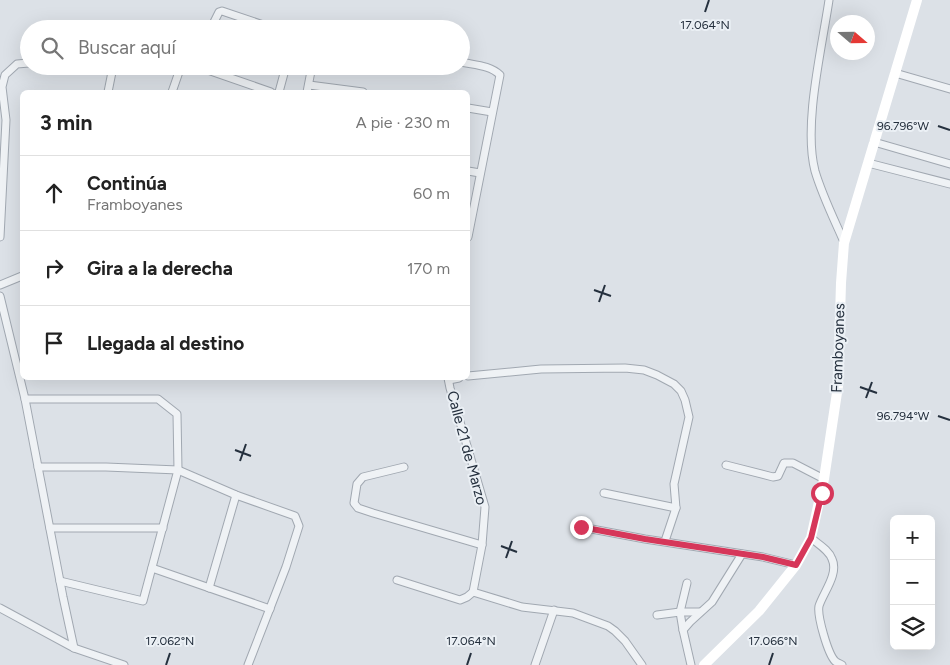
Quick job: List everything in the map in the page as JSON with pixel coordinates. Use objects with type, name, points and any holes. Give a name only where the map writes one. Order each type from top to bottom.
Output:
[{"type":"main road","name":"Framboyanes","points":[[704,665],[759,611],[796,565],[811,538],[824,479],[838,386],[844,243],[917,0]]},
{"type":"street","points":[[829,0],[811,127],[812,153],[815,172],[844,243]]},
{"type":"street","points":[[215,20],[218,12],[222,11],[248,20]]},
{"type":"street","points":[[0,238],[6,120],[2,87],[5,75],[17,64],[20,64]]},
{"type":"street","points":[[470,64],[495,70],[500,75],[470,213]]},
{"type":"street","points":[[895,73],[950,89]]},
{"type":"street","points":[[108,90],[111,75]]},
{"type":"street","points":[[173,90],[178,75]]},
{"type":"street","points":[[222,75],[265,90]]},
{"type":"street","points":[[280,90],[284,75]]},
{"type":"street","points":[[308,90],[311,75]]},
{"type":"street","points":[[310,84],[350,90]]},
{"type":"street","points":[[470,108],[492,112]]},
{"type":"street","points":[[874,142],[950,164]]},
{"type":"street","points":[[868,163],[950,184]]},
{"type":"street","points":[[470,171],[480,173]]},
{"type":"street","points":[[0,285],[20,277]]},
{"type":"street","points":[[0,296],[20,378]]},
{"type":"street","name":"Calle 21 de Marzo","points":[[470,376],[541,369],[625,368],[644,370],[674,384],[681,390],[688,417],[674,484],[676,508],[665,541]]},
{"type":"street","points":[[20,380],[74,648]]},
{"type":"street","name":"Calle 21 de Marzo","points":[[449,380],[485,507],[482,545],[473,592]]},
{"type":"street","points":[[25,399],[158,399],[178,414],[178,470],[143,601],[60,581]]},
{"type":"street","points":[[726,465],[773,477],[778,476],[784,463],[793,463],[824,479]]},
{"type":"street","points":[[38,466],[178,470],[236,495],[295,516],[299,526],[286,567],[248,665]]},
{"type":"street","points":[[404,467],[363,476],[357,484],[354,503],[358,508],[482,545]]},
{"type":"street","points":[[604,493],[676,508]]},
{"type":"street","points":[[209,588],[236,495]]},
{"type":"street","points":[[581,527],[763,557],[796,565]]},
{"type":"street","points":[[50,528],[162,528]]},
{"type":"street","points":[[811,538],[829,553],[833,561],[833,572],[819,608],[819,615],[830,654],[836,662],[842,665]]},
{"type":"street","points":[[683,630],[712,602],[742,554]]},
{"type":"street","points":[[152,568],[270,609]]},
{"type":"street","points":[[397,580],[460,600],[473,592],[522,606],[573,613],[615,631],[625,641],[642,665]]},
{"type":"street","points":[[688,583],[680,612],[691,665]]},
{"type":"street","points":[[0,599],[2,608],[74,648],[124,665]]},
{"type":"street","points":[[536,665],[554,610]]},
{"type":"street","points":[[656,615],[700,612]]},
{"type":"route","points":[[581,527],[763,557],[796,565],[811,538],[822,493]]}]
